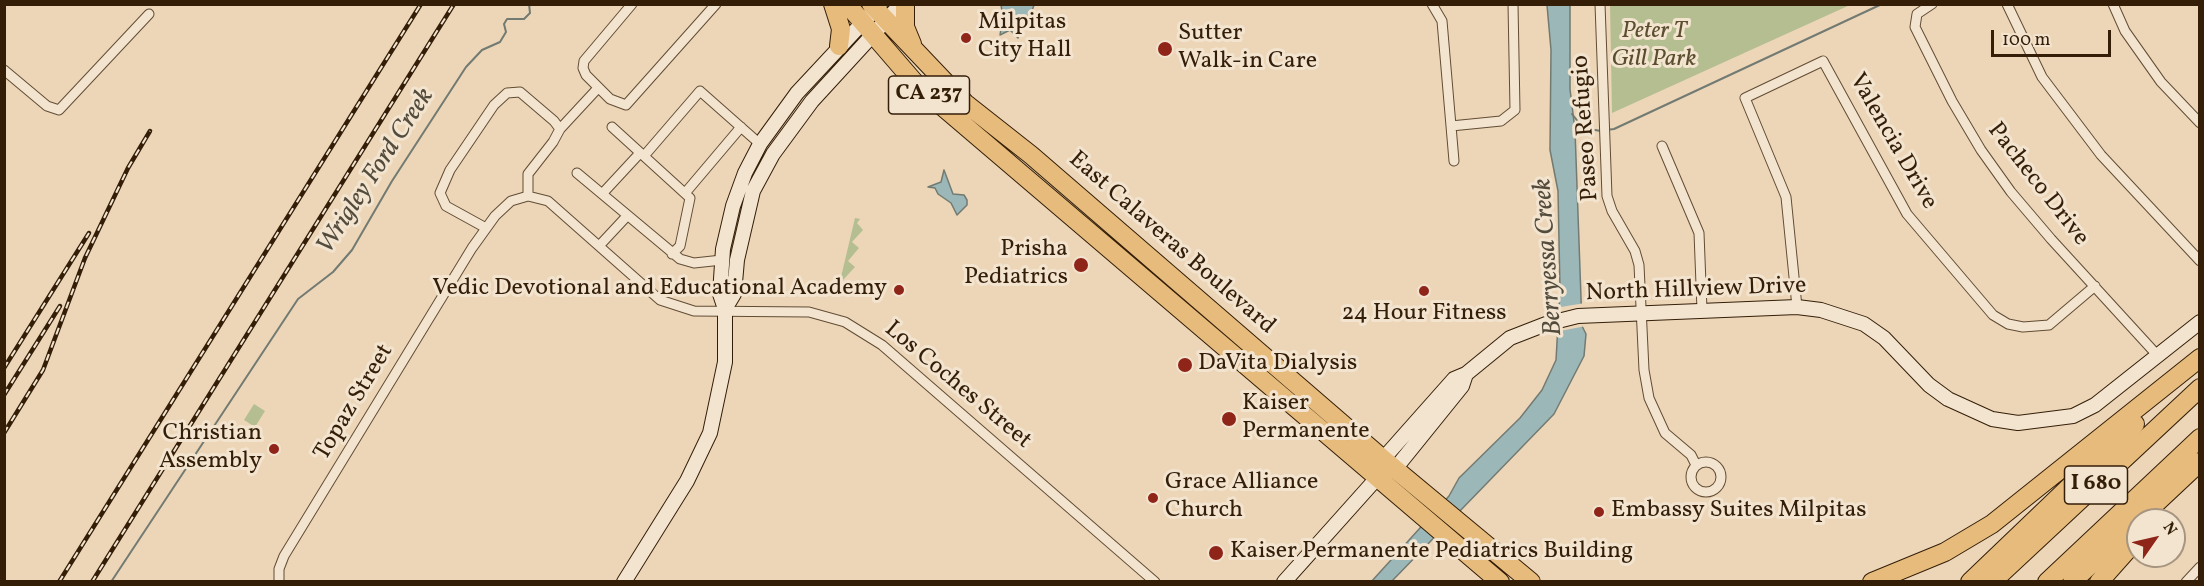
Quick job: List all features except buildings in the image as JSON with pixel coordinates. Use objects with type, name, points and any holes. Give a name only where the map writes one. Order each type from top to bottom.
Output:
[{"type":"highway","points":[[833,4],[841,23],[839,46]]},
{"type":"highway","name":"East Calaveras Boulevard","points":[[847,4],[915,84],[1500,582]]},
{"type":"highway","points":[[905,4],[905,27],[909,41],[932,72]]},
{"type":"highway","name":"East Calaveras Boulevard","points":[[878,10],[932,72],[965,103],[1031,155],[1389,464],[1531,582]]},
{"type":"highway","points":[[1872,582],[1937,556],[1992,524],[2199,360]]},
{"type":"highway","points":[[1970,582],[2199,360]]},
{"type":"highway","name":"I 680","points":[[1992,582],[2199,388]]},
{"type":"highway","name":"I 680","points":[[2007,582],[2199,400]]},
{"type":"highway","name":"I 680","points":[[2047,582],[2199,438]]},
{"type":"highway","points":[[2072,582],[2199,462]]},
{"type":"highway","points":[[2165,508],[2199,470]]},
{"type":"highway","points":[[2099,582],[2126,552]]},
{"type":"street","points":[[632,4],[584,61],[586,75],[598,88],[610,99],[626,105],[716,4]]},
{"type":"street","points":[[725,309],[734,294],[737,260],[753,191],[768,162],[868,29],[878,10],[901,4]]},
{"type":"street","points":[[1432,4],[1442,21],[1454,161]]},
{"type":"street","points":[[1451,126],[1501,121],[1515,110],[1513,4]]},
{"type":"street","name":"Paseo Refugio","points":[[1600,4],[1603,139],[1607,196],[1611,211],[1635,251],[1639,265],[1644,370],[1656,416],[1665,433],[1691,455],[1696,465]]},
{"type":"street","name":"Pacheco Drive","points":[[1932,4],[1921,9],[1915,20],[1918,34],[1947,92],[1981,150],[2011,192],[2158,356]]},
{"type":"street","points":[[2007,4],[2042,77],[2101,155],[2199,261]]},
{"type":"street","points":[[2113,4],[2125,30],[2161,82],[2199,123]]},
{"type":"street","points":[[4,70],[47,106],[59,110],[149,14]]},
{"type":"street","points":[[624,582],[687,481],[710,433],[725,362],[725,309],[720,294],[722,260],[733,206],[760,144],[797,93],[839,46],[868,29]]},
{"type":"street","name":"Valencia Drive","points":[[1797,307],[1786,197],[1745,98],[1823,60],[1907,214],[1993,315],[2008,324],[2023,327],[2049,325],[2095,286]]},
{"type":"street","points":[[560,129],[520,92],[507,93],[494,105],[450,170],[440,193],[446,206],[486,228],[495,216],[512,201],[528,196],[528,174],[554,142],[560,129],[598,88]]},
{"type":"street","points":[[602,195],[700,91],[760,144]]},
{"type":"street","points":[[612,127],[690,198],[680,246],[672,254]]},
{"type":"street","points":[[686,192],[741,127]]},
{"type":"street","points":[[1662,146],[1698,233],[1702,310]]},
{"type":"street","points":[[576,173],[672,254],[694,263],[704,260],[722,260]]},
{"type":"street","name":"Los Coches Street","points":[[528,196],[548,201],[660,300],[694,311],[725,309],[808,312],[845,322],[882,345],[1155,582]]},
{"type":"street","points":[[599,246],[627,216]]},
{"type":"street","name":"Topaz Street","points":[[279,582],[279,569],[284,556],[486,228]]},
{"type":"street","name":"North Hillview Drive","points":[[1377,478],[1454,379],[1466,374],[1510,338],[1546,324],[1594,314],[1797,307],[1821,310],[1864,324],[1884,338],[1929,386],[1948,399],[1992,419],[2018,423],[2073,416],[2095,405],[2199,322]]},
{"type":"street","points":[[1284,582],[1377,478]]},
{"type":"street","points":[[2186,582],[2199,567]]},
{"type":"green space","name":"Peter T Gill Park","points":[[1610,4],[1850,4],[1850,5],[1612,113]]},
{"type":"green space","points":[[855,218],[860,219],[857,223],[863,230],[852,242],[859,248],[848,261],[855,267],[843,280],[841,277]]},
{"type":"green space","points":[[254,404],[265,411],[255,427],[244,420]]},
{"type":"water","points":[[1001,5],[1034,5],[1032,11],[1022,22],[1018,38],[1010,30],[1000,35],[1003,17]]},
{"type":"water","points":[[1547,5],[1570,5],[1570,89],[1575,130],[1582,326],[1586,334],[1584,356],[1554,414],[1392,581],[1371,582],[1449,496],[1459,478],[1520,418],[1542,390],[1556,360],[1560,290],[1558,191],[1550,150],[1551,50]]},
{"type":"water","points":[[944,170],[953,194],[964,195],[967,200],[967,205],[957,215],[951,203],[938,194],[935,188],[928,187],[941,182]]},
{"type":"pier","points":[[1585,303],[1586,326],[1555,332],[1555,308]]},
{"type":"waterway","name":"Wrigley Ford Creek","points":[[111,582],[298,299],[333,272],[352,250],[392,181],[466,67],[482,50],[500,42],[506,32],[504,24],[507,19],[524,19],[530,13],[529,4]]},
{"type":"waterway","points":[[1606,130],[1614,129],[1882,4]]},
{"type":"waterway","points":[[1572,114],[1583,128],[1601,131]]},
{"type":"railway","points":[[59,582],[421,4]]},
{"type":"railway","points":[[92,582],[454,4]]},
{"type":"railway","points":[[4,433],[43,370],[85,258],[128,168],[150,131]]},
{"type":"railway","points":[[4,368],[89,233]]},
{"type":"railway","points":[[4,395],[60,306]]},
{"type":"place","name":"Milpitas City Hall","points":[[966,38]]},
{"type":"place","name":"Sutter Walk-in Care","points":[[1165,49]]},
{"type":"place","name":"Prisha Pediatrics","points":[[1081,265]]},
{"type":"place","name":"Vedic Devotional and Educational Academy","points":[[899,290]]},
{"type":"place","name":"24 Hour Fitness","points":[[1424,291]]},
{"type":"place","name":"DaVita Dialysis","points":[[1185,365]]},
{"type":"place","name":"Kaiser Permanente","points":[[1229,419]]},
{"type":"place","name":"Christian Assembly","points":[[274,449]]},
{"type":"place","name":"Grace Alliance Church","points":[[1153,498]]},
{"type":"place","name":"Embassy Suites Milpitas","points":[[1599,512]]},
{"type":"place","name":"Kaiser Permanente Pediatrics Building","points":[[1216,553]]},
{"type":"water label","name":"Berryessa Creek","points":[[1550,257]]}]
